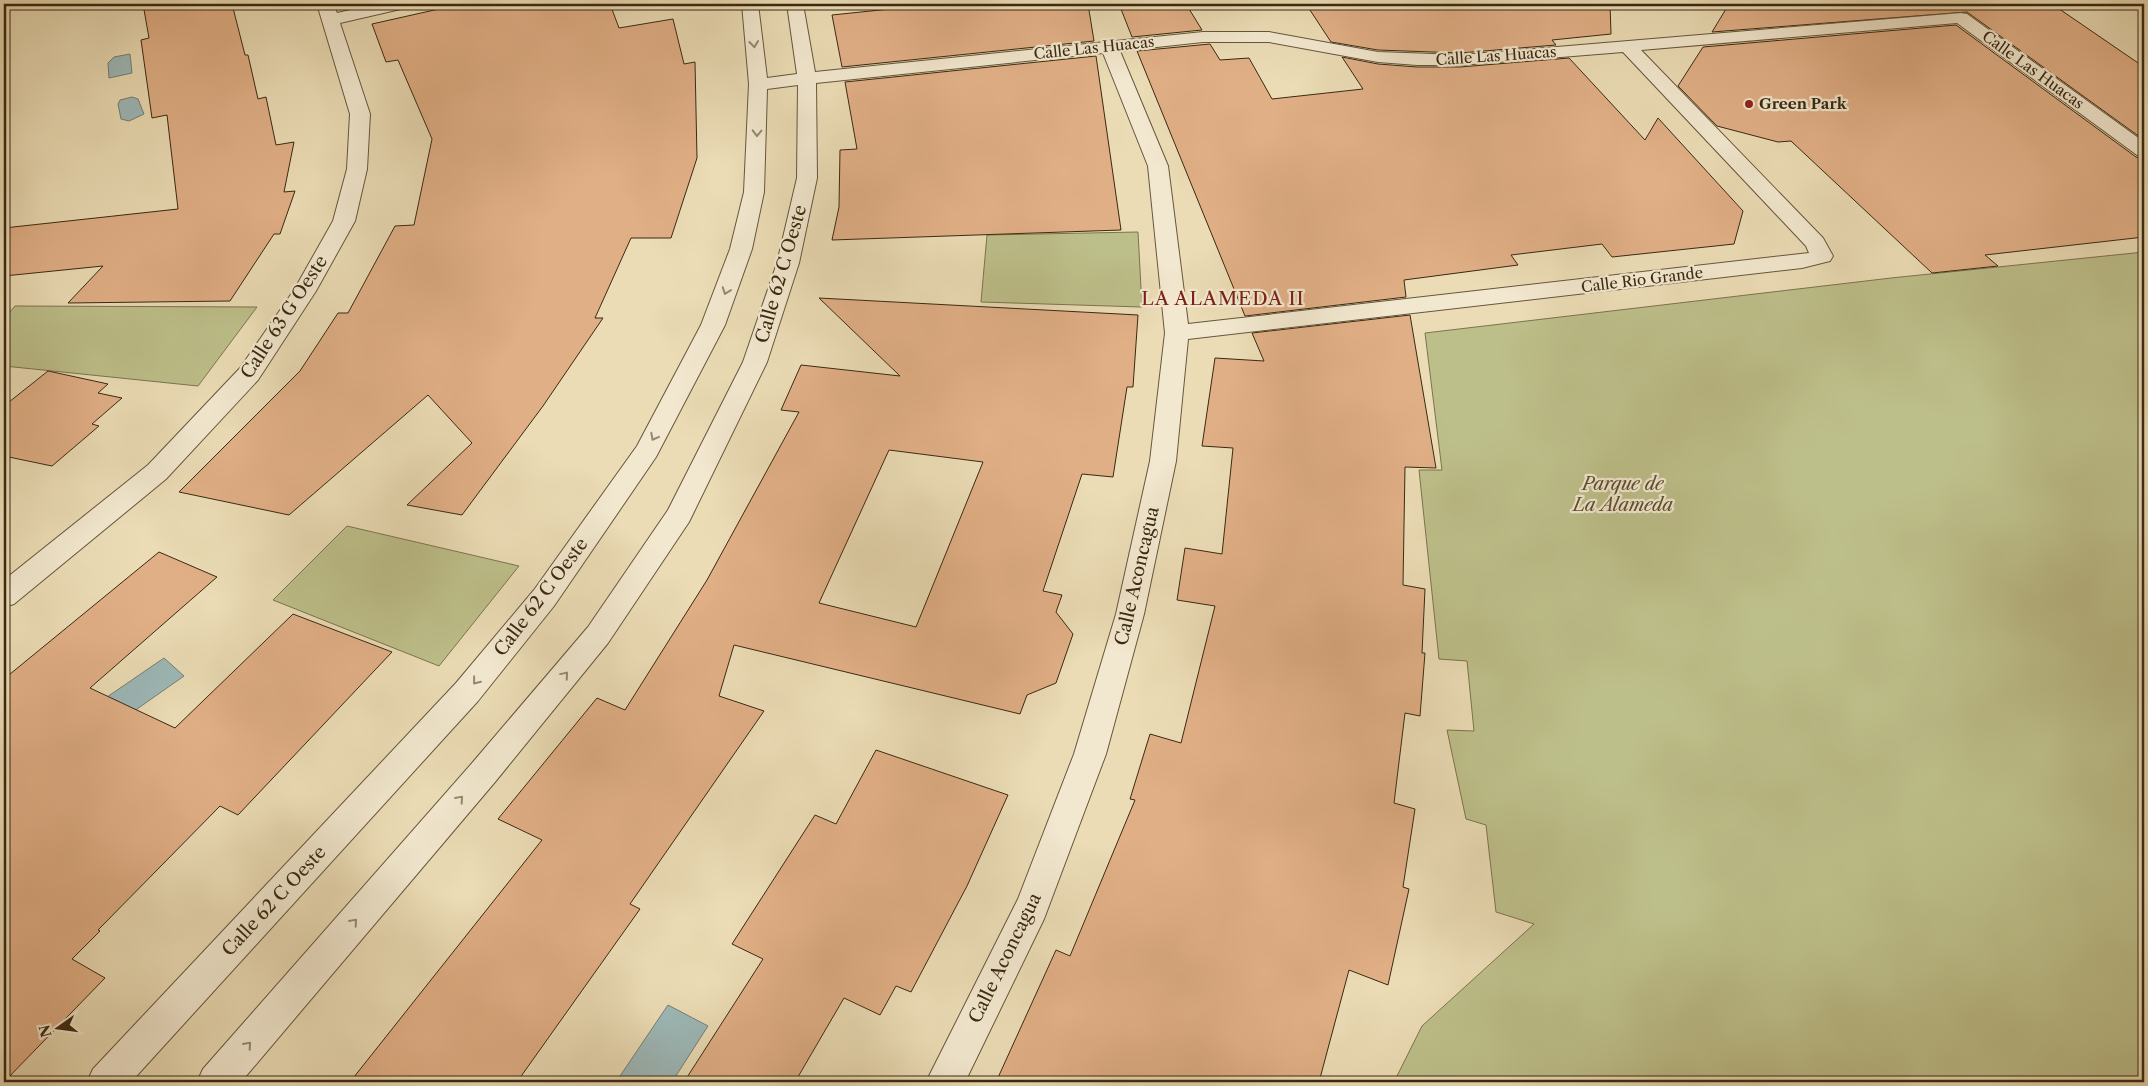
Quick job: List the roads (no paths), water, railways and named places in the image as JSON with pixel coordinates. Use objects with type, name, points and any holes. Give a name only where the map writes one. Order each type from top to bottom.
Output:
[{"type":"street","points":[[328,12],[400,4]]},
{"type":"street","name":"Calle 62 C Oeste","points":[[106,1082],[467,692],[544,598],[647,450],[713,325],[741,249],[754,192],[758,84],[750,4]]},
{"type":"street","name":"Calle 62 C Oeste","points":[[216,1082],[477,780],[598,634],[679,515],[755,362],[788,264],[807,178],[807,78],[795,4]]},
{"type":"street","points":[[1942,4],[1961,18]]},
{"type":"street","name":"Calle 63 G Oeste","points":[[4,596],[156,472],[249,374],[305,291],[344,221],[357,169],[360,114],[328,12]]},
{"type":"street","name":"Calle Las Huacas","points":[[758,84],[1203,36],[1269,36],[1378,57],[1443,60],[1628,47],[1961,18],[2144,151]]},
{"type":"street","name":"Calle Aconcagua","points":[[945,1082],[1032,907],[1090,754],[1130,614],[1162,461],[1177,333],[1158,166],[1108,47]]},
{"type":"street","name":"Calle Rio Grande","points":[[1177,333],[1792,262],[1822,256],[1815,243],[1628,47]]},
{"type":"water","points":[[130,54],[132,73],[109,78],[108,63],[114,57]]},
{"type":"water","points":[[132,97],[138,99],[144,114],[129,121],[121,119],[118,104],[120,100]]},
{"type":"water","points":[[164,658],[184,676],[110,728],[91,708]]},
{"type":"water","points":[[668,1005],[708,1026],[672,1082],[616,1082]]},
{"type":"place","name":"Green Park","points":[[1749,104]]},
{"type":"district","name":"LA ALAMEDA II","points":[[1223,298]]},
{"type":"park label","name":"Parque de La Alameda","points":[[1623,494]]}]
